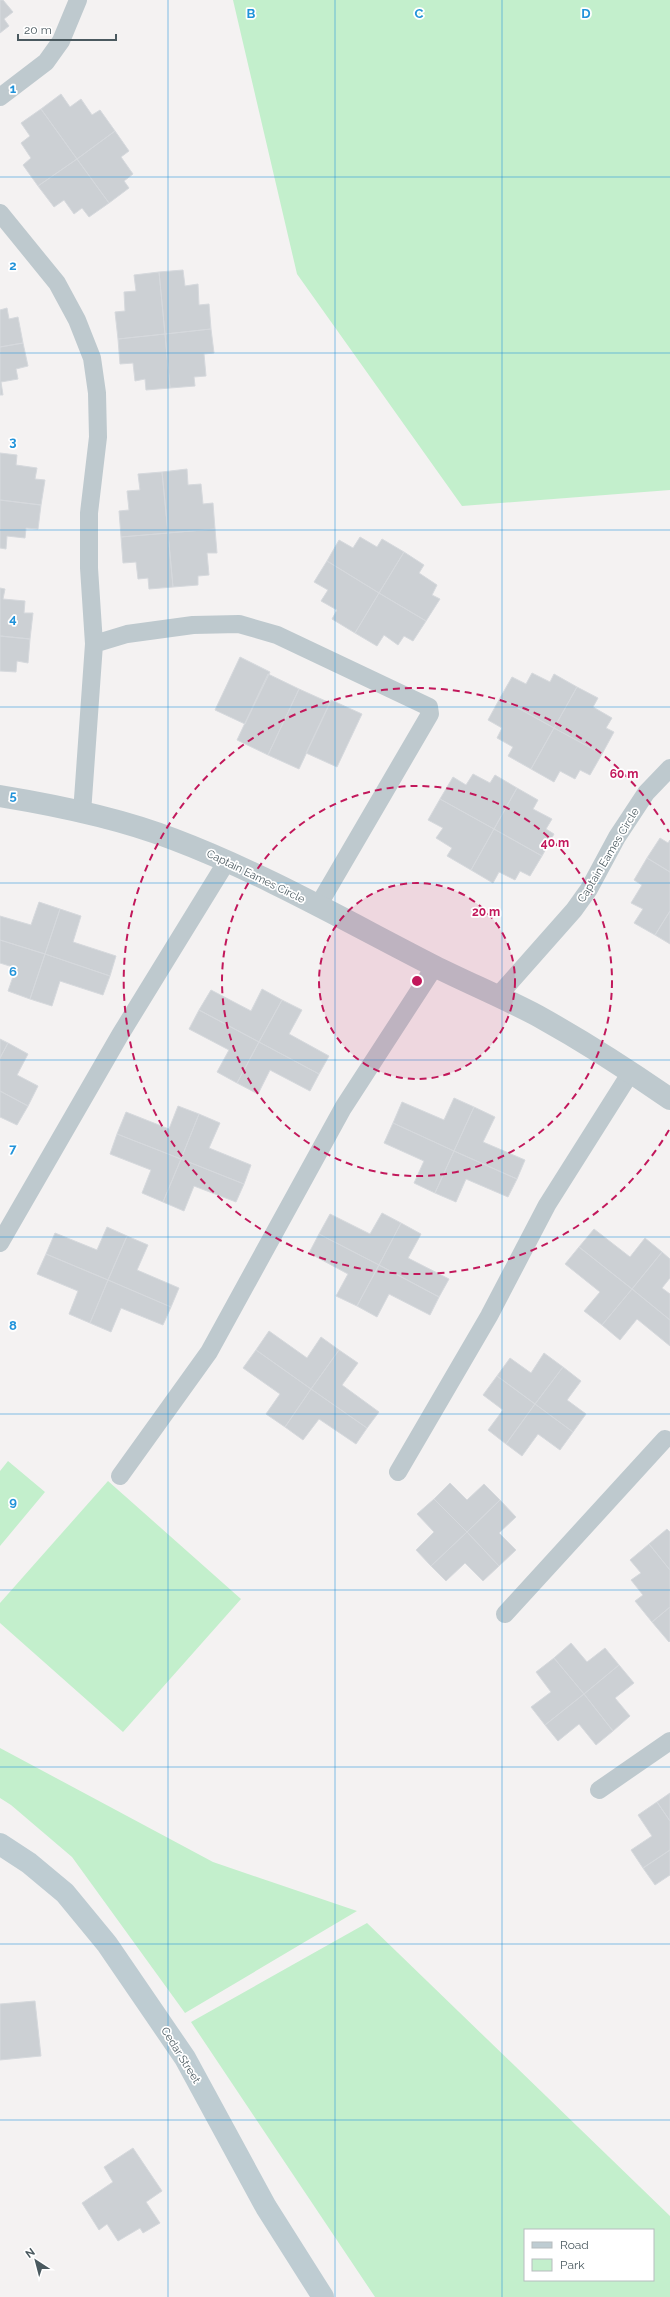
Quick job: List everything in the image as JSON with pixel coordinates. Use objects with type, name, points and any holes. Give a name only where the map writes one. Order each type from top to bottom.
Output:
[{"type":"street","name":"Captain Eames Circle","points":[[0,796],[38,802],[171,838],[227,861],[542,1019],[631,1072],[670,1099]]},
{"type":"street","name":"Cedar Street","points":[[0,1844],[29,1863],[65,1893],[107,1944],[185,2058],[266,2207],[323,2297]]},
{"type":"lane","points":[[0,97],[46,62],[61,40],[78,0]]},
{"type":"lane","points":[[0,214],[57,283],[77,320],[92,358],[97,393],[98,437],[90,513],[89,568],[94,644],[82,813]]},
{"type":"lane","points":[[94,644],[127,634],[193,625],[239,624],[277,635],[429,706],[430,714],[318,906]]},
{"type":"lane","name":"Captain Eames Circle","points":[[497,996],[574,910],[588,890],[617,837],[646,793],[670,768]]},
{"type":"lane","points":[[0,1243],[120,1035],[227,861]]},
{"type":"lane","points":[[120,1476],[209,1352],[343,1108],[435,966]]},
{"type":"lane","points":[[398,1472],[489,1316],[547,1205],[631,1072]]},
{"type":"lane","points":[[505,1614],[668,1439]]},
{"type":"lane","points":[[599,1790],[670,1740]]},
{"type":"green space","points":[[233,0],[670,0],[670,490],[462,506],[297,274]]},
{"type":"green space","points":[[8,1461],[45,1492],[0,1546],[0,1471]]},
{"type":"green space","points":[[108,1481],[241,1599],[123,1732],[0,1623],[0,1603]]},
{"type":"green space","points":[[0,1748],[213,1862],[357,1911],[185,2013],[72,1857],[11,1805],[0,1798]]},
{"type":"green space","points":[[367,1923],[670,2216],[670,2297],[375,2297],[191,2022]]},
{"type":"building","points":[[0,0],[3,0],[13,12],[4,19],[9,26],[0,33]]},
{"type":"building","points":[[61,94],[70,107],[81,99],[92,115],[100,110],[115,131],[77,159],[41,109]]},
{"type":"building","points":[[41,109],[77,159],[38,186],[23,165],[31,158],[21,143],[30,136],[21,123]]},
{"type":"building","points":[[115,131],[129,151],[121,157],[133,174],[124,181],[129,188],[109,203],[77,159]]},
{"type":"building","points":[[77,159],[109,203],[89,217],[82,208],[74,214],[64,200],[54,207],[38,186]]},
{"type":"building","points":[[183,270],[185,286],[198,284],[199,305],[209,304],[211,329],[165,334],[159,272]]},
{"type":"building","points":[[159,272],[165,334],[118,339],[115,312],[125,311],[124,292],[136,291],[134,275]]},
{"type":"building","points":[[7,308],[9,319],[18,317],[23,343],[0,347],[0,310]]},
{"type":"building","points":[[211,329],[214,353],[204,354],[206,376],[194,377],[195,386],[170,388],[165,334]]},
{"type":"building","points":[[165,334],[170,388],[146,390],[145,379],[135,381],[133,363],[120,364],[118,339]]},
{"type":"building","points":[[23,343],[28,366],[16,369],[18,379],[1,382],[3,395],[0,395],[0,347]]},
{"type":"building","points":[[0,453],[17,455],[16,465],[37,468],[35,479],[45,480],[41,505],[0,500]]},
{"type":"building","points":[[187,469],[188,485],[201,484],[203,504],[213,503],[215,529],[168,533],[162,472]]},
{"type":"building","points":[[162,472],[168,533],[121,537],[119,511],[129,510],[127,491],[140,490],[138,474]]},
{"type":"building","points":[[0,500],[41,505],[38,529],[26,528],[25,538],[7,536],[6,549],[0,548]]},
{"type":"building","points":[[215,529],[217,553],[207,553],[209,575],[198,576],[198,585],[173,587],[168,533]]},
{"type":"building","points":[[168,533],[173,587],[149,589],[148,578],[138,579],[136,562],[123,563],[121,537]]},
{"type":"building","points":[[360,537],[377,547],[382,539],[404,552],[379,593],[327,561],[339,540],[353,548]]},
{"type":"building","points":[[404,552],[424,565],[419,573],[437,585],[432,595],[440,599],[426,621],[379,593]]},
{"type":"building","points":[[327,561],[379,593],[355,633],[332,619],[337,610],[321,601],[328,590],[314,582]]},
{"type":"building","points":[[0,588],[5,589],[3,599],[25,601],[24,613],[33,613],[30,639],[0,636]]},
{"type":"building","points":[[379,593],[426,621],[413,641],[404,636],[398,645],[384,635],[377,646],[355,633]]},
{"type":"building","points":[[0,636],[30,639],[28,663],[17,661],[16,672],[0,671]]},
{"type":"building","points":[[240,657],[270,672],[245,724],[215,710]]},
{"type":"building","points":[[532,673],[550,682],[554,674],[577,687],[554,728],[500,698],[512,677],[526,684]]},
{"type":"building","points":[[268,674],[299,689],[268,755],[237,740]]},
{"type":"building","points":[[577,687],[598,698],[593,707],[612,718],[606,728],[614,732],[602,754],[554,728]]},
{"type":"building","points":[[299,689],[330,703],[299,769],[268,755]]},
{"type":"building","points":[[500,698],[554,728],[531,769],[508,756],[513,747],[497,738],[502,728],[488,720]]},
{"type":"building","points":[[331,700],[362,714],[337,767],[306,753]]},
{"type":"building","points":[[554,728],[602,754],[590,775],[580,770],[575,779],[560,771],[554,782],[531,769]]},
{"type":"building","points":[[473,774],[490,783],[495,775],[517,788],[494,829],[440,799],[453,777],[466,785]]},
{"type":"building","points":[[517,788],[538,800],[533,809],[552,819],[546,829],[554,834],[542,856],[494,829]]},
{"type":"building","points":[[440,799],[494,829],[471,870],[447,856],[452,848],[436,838],[443,828],[428,820]]},
{"type":"building","points":[[494,829],[542,856],[530,876],[520,871],[515,880],[499,872],[493,883],[471,870]]},
{"type":"building","points":[[660,838],[668,843],[670,840],[670,872],[647,858]]},
{"type":"building","points":[[647,858],[670,872],[670,911],[655,935],[634,923],[643,909],[631,903],[642,885],[634,880]]},
{"type":"building","points":[[39,902],[60,909],[45,954],[0,940],[0,916],[31,925]]},
{"type":"building","points":[[60,909],[81,916],[73,942],[116,956],[110,976],[45,954]]},
{"type":"building","points":[[670,911],[670,944],[655,935]]},
{"type":"building","points":[[0,940],[45,954],[30,999],[8,991],[16,968],[0,963]]},
{"type":"building","points":[[45,954],[110,976],[103,995],[60,981],[52,1006],[30,999]]},
{"type":"building","points":[[262,989],[282,1000],[259,1042],[199,1010],[211,990],[251,1011]]},
{"type":"building","points":[[282,1000],[302,1010],[289,1034],[329,1056],[319,1074],[259,1042]]},
{"type":"building","points":[[199,1010],[259,1042],[237,1083],[217,1072],[229,1050],[189,1029]]},
{"type":"building","points":[[0,1039],[8,1043],[0,1058]]},
{"type":"building","points":[[259,1042],[319,1074],[310,1091],[270,1070],[258,1094],[237,1083]]},
{"type":"building","points":[[8,1043],[28,1054],[17,1075],[38,1086],[28,1106],[0,1091],[0,1058]]},
{"type":"building","points":[[0,1091],[28,1106],[17,1125],[0,1117]]},
{"type":"building","points":[[454,1098],[474,1107],[454,1151],[393,1123],[402,1102],[444,1120]]},
{"type":"building","points":[[178,1106],[199,1114],[181,1159],[117,1134],[126,1112],[169,1129]]},
{"type":"building","points":[[474,1107],[495,1117],[483,1142],[525,1160],[517,1179],[454,1151]]},
{"type":"building","points":[[199,1114],[220,1123],[209,1148],[251,1165],[244,1184],[181,1159]]},
{"type":"building","points":[[393,1123],[454,1151],[435,1193],[414,1183],[424,1161],[384,1143]]},
{"type":"building","points":[[117,1134],[181,1159],[163,1202],[142,1193],[151,1170],[110,1154]]},
{"type":"building","points":[[454,1151],[517,1179],[508,1197],[466,1179],[456,1202],[435,1193]]},
{"type":"building","points":[[181,1159],[244,1184],[236,1202],[194,1186],[184,1211],[163,1202]]},
{"type":"building","points":[[382,1213],[401,1223],[379,1265],[319,1234],[330,1214],[370,1234]]},
{"type":"building","points":[[401,1223],[421,1234],[408,1258],[449,1279],[439,1297],[379,1265]]},
{"type":"building","points":[[107,1227],[127,1236],[108,1280],[46,1254],[55,1233],[97,1250]]},
{"type":"building","points":[[594,1229],[630,1257],[645,1238],[662,1252],[632,1289],[579,1247]]},
{"type":"building","points":[[319,1234],[379,1265],[357,1306],[336,1296],[348,1274],[309,1253]]},
{"type":"building","points":[[127,1236],[148,1245],[137,1270],[179,1288],[171,1307],[108,1280]]},
{"type":"building","points":[[579,1247],[632,1289],[602,1325],[584,1311],[600,1292],[565,1264]]},
{"type":"building","points":[[662,1252],[670,1259],[670,1278],[662,1288],[670,1294],[670,1320],[632,1289]]},
{"type":"building","points":[[46,1254],[108,1280],[90,1323],[69,1314],[78,1291],[37,1274]]},
{"type":"building","points":[[379,1265],[439,1297],[430,1315],[389,1294],[377,1317],[357,1306]]},
{"type":"building","points":[[108,1280],[171,1307],[163,1325],[121,1308],[111,1332],[90,1323]]},
{"type":"building","points":[[632,1289],[670,1320],[670,1346],[637,1319],[620,1340],[602,1325]]},
{"type":"building","points":[[269,1331],[307,1358],[321,1337],[339,1350],[311,1389],[256,1350]]},
{"type":"building","points":[[256,1350],[311,1389],[285,1427],[266,1414],[280,1394],[243,1368]]},
{"type":"building","points":[[339,1350],[358,1363],[342,1385],[379,1412],[367,1428],[311,1389]]},
{"type":"building","points":[[544,1353],[563,1367],[535,1404],[497,1376],[510,1358],[531,1373]]},
{"type":"building","points":[[563,1367],[581,1381],[567,1400],[586,1414],[573,1432],[535,1404]]},
{"type":"building","points":[[497,1376],[535,1404],[506,1444],[488,1430],[503,1410],[483,1395]]},
{"type":"building","points":[[311,1389],[367,1428],[356,1444],[319,1419],[303,1440],[285,1427]]},
{"type":"building","points":[[535,1404],[573,1432],[560,1450],[538,1434],[522,1456],[506,1444]]},
{"type":"building","points":[[450,1483],[467,1500],[484,1484],[500,1500],[467,1532],[434,1499]]},
{"type":"building","points":[[434,1499],[467,1532],[431,1566],[416,1550],[434,1532],[417,1514]]},
{"type":"building","points":[[500,1500],[516,1517],[499,1533],[516,1550],[499,1566],[467,1532]]},
{"type":"building","points":[[667,1529],[670,1532],[670,1570],[649,1544]]},
{"type":"building","points":[[467,1532],[499,1566],[483,1581],[465,1563],[446,1581],[431,1566]]},
{"type":"building","points":[[649,1544],[670,1570],[670,1607],[652,1622],[635,1601],[643,1595],[631,1580],[641,1573],[630,1560]]},
{"type":"building","points":[[670,1607],[670,1641],[669,1642],[652,1622]]},
{"type":"building","points":[[571,1643],[587,1662],[605,1648],[619,1665],[584,1694],[554,1658]]},
{"type":"building","points":[[554,1658],[584,1694],[545,1725],[531,1707],[551,1692],[536,1672]]},
{"type":"building","points":[[619,1665],[634,1683],[615,1698],[630,1716],[613,1731],[584,1694]]},
{"type":"building","points":[[584,1694],[613,1731],[596,1745],[579,1724],[558,1741],[545,1725]]},
{"type":"building","points":[[670,1793],[670,1821],[657,1802]]},
{"type":"building","points":[[657,1802],[670,1821],[670,1850],[643,1868],[631,1850],[652,1836],[638,1815]]},
{"type":"building","points":[[670,1850],[670,1875],[655,1885],[643,1868]]},
{"type":"building","points":[[35,2001],[41,2056],[0,2060],[0,2004]]},
{"type":"building","points":[[133,2148],[162,2191],[146,2202],[160,2223],[143,2233],[140,2228],[118,2241],[107,2224],[99,2230],[82,2203],[113,2182],[104,2167]]}]
